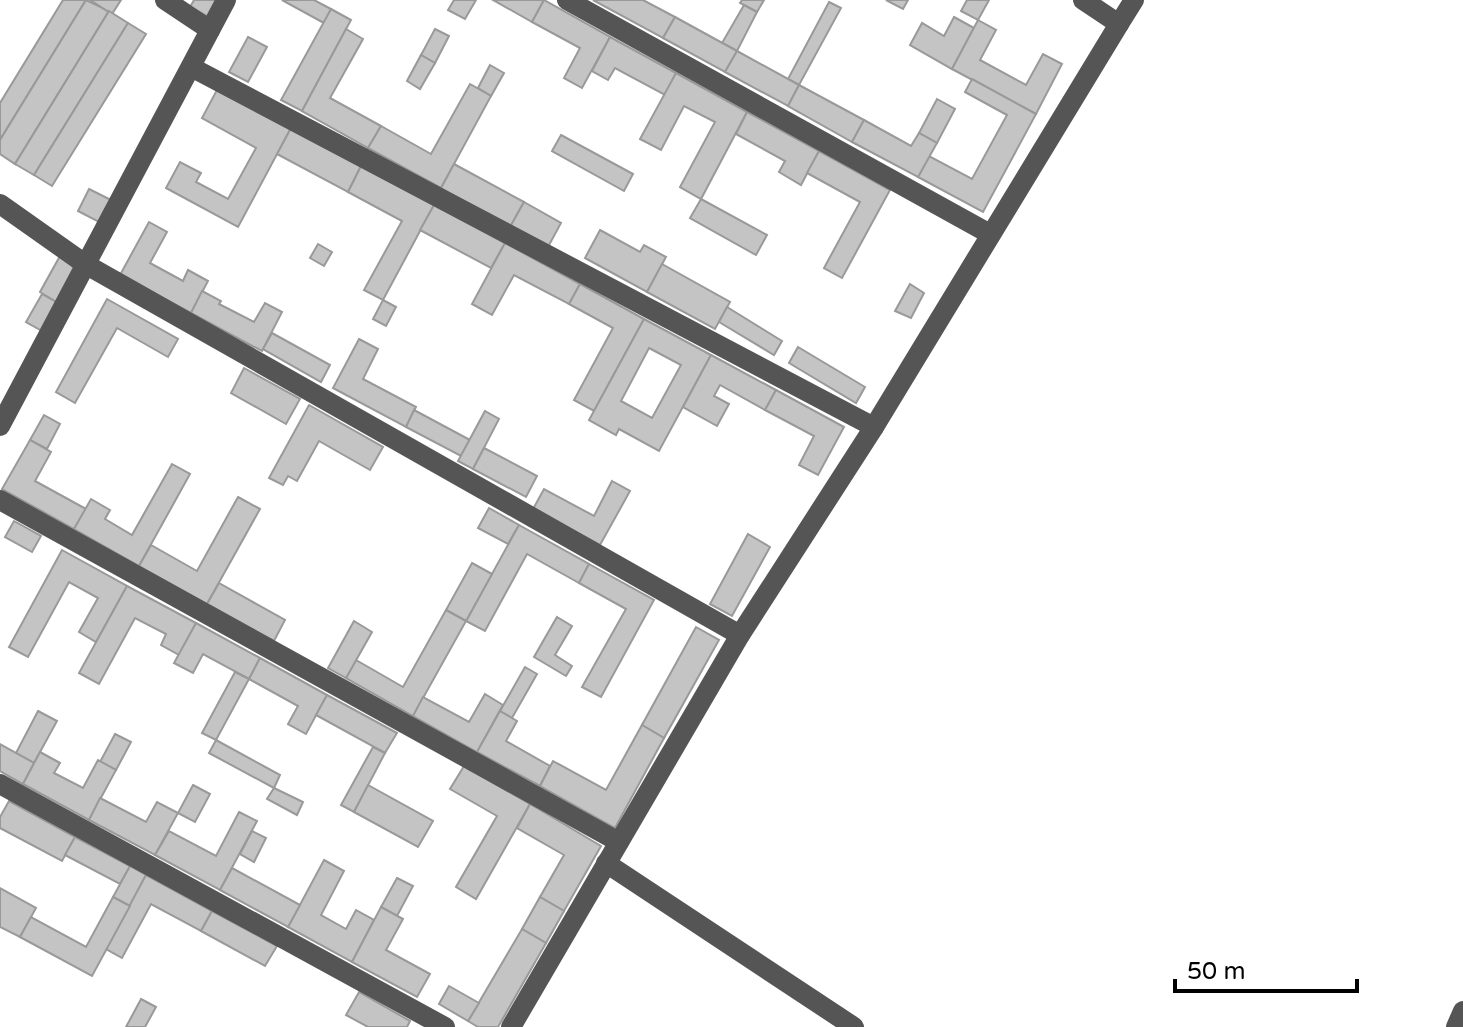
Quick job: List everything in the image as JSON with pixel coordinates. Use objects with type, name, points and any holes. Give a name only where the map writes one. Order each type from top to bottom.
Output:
[{"type":"street","points":[[165,0],[210,30]]},
{"type":"street","points":[[0,426],[226,0]]},
{"type":"street","points":[[567,0],[990,234]]},
{"type":"street","points":[[1083,0],[1119,24]]},
{"type":"street","points":[[511,1027],[740,635],[874,427],[1134,0]]},
{"type":"street","points":[[191,67],[874,427]]},
{"type":"street","points":[[0,204],[85,264],[740,635]]},
{"type":"street","points":[[0,500],[619,842]]},
{"type":"street","points":[[0,784],[445,1027]]},
{"type":"street","points":[[606,863],[854,1027]]},
{"type":"street","points":[[1456,1027],[1463,1011]]},
{"type":"building","points":[[63,0],[86,0],[0,140],[0,103]]},
{"type":"building","points":[[86,0],[109,11],[15,164],[0,154],[0,140]]},
{"type":"building","points":[[90,0],[121,0],[112,14]]},
{"type":"building","points":[[194,0],[219,0],[210,18],[190,7]]},
{"type":"building","points":[[282,0],[314,0],[331,9],[324,23]]},
{"type":"building","points":[[454,0],[476,0],[465,19],[448,10]]},
{"type":"building","points":[[493,0],[544,0],[532,22]]},
{"type":"building","points":[[544,0],[610,37],[582,88],[564,78],[580,48],[532,22]]},
{"type":"building","points":[[593,0],[643,0],[675,17],[663,38]]},
{"type":"building","points":[[742,0],[764,0],[757,12],[740,3]]},
{"type":"building","points":[[886,0],[908,0],[903,9]]},
{"type":"building","points":[[967,0],[989,0],[978,20],[961,11]]},
{"type":"building","points":[[829,2],[841,8],[799,85],[788,79]]},
{"type":"building","points":[[744,5],[757,12],[737,51],[722,43]]},
{"type":"building","points":[[331,9],[351,20],[302,111],[281,100]]},
{"type":"building","points":[[109,11],[128,23],[34,175],[15,164]]},
{"type":"building","points":[[675,17],[737,51],[725,72],[663,38]]},
{"type":"building","points":[[954,17],[974,28],[952,69],[910,45],[922,23],[944,36]]},
{"type":"building","points":[[978,20],[996,30],[980,60],[1026,85],[1043,54],[1062,64],[1036,114],[952,69]]},
{"type":"building","points":[[128,23],[146,34],[52,186],[34,175]]},
{"type":"building","points":[[346,29],[363,39],[330,98],[381,126],[368,148],[302,111]]},
{"type":"building","points":[[435,29],[449,36],[435,63],[421,55]]},
{"type":"building","points":[[248,37],[267,47],[248,82],[229,72]]},
{"type":"building","points":[[610,37],[676,73],[665,95],[615,68],[608,80],[592,71]]},
{"type":"building","points":[[737,51],[799,85],[788,106],[725,72]]},
{"type":"building","points":[[421,55],[435,63],[420,89],[407,81]]},
{"type":"building","points":[[490,65],[504,73],[491,96],[478,88]]},
{"type":"building","points":[[676,73],[747,112],[701,199],[680,187],[715,122],[684,106],[661,150],[640,139]]},
{"type":"building","points":[[972,79],[1036,114],[983,212],[918,177],[929,156],[972,179],[1007,115],[965,92]]},
{"type":"building","points":[[470,84],[491,96],[441,188],[368,148],[381,126],[431,154]]},
{"type":"building","points":[[799,85],[864,120],[852,142],[788,106]]},
{"type":"building","points":[[218,88],[291,128],[238,227],[166,188],[180,162],[201,173],[196,182],[228,199],[256,148],[202,118]]},
{"type":"building","points":[[937,99],[955,109],[937,143],[919,133]]},
{"type":"building","points":[[747,112],[819,151],[801,185],[779,172],[785,161],[736,134]]},
{"type":"building","points":[[864,120],[911,146],[919,133],[937,143],[918,177],[852,142]]},
{"type":"building","points":[[291,128],[361,166],[348,192],[277,154]]},
{"type":"building","points":[[561,135],[633,174],[624,191],[552,151]]},
{"type":"building","points":[[819,151],[890,190],[842,278],[824,268],[860,202],[807,173]]},
{"type":"building","points":[[454,164],[524,202],[510,227],[441,188]]},
{"type":"building","points":[[361,166],[434,205],[383,300],[364,290],[402,221],[348,192]]},
{"type":"building","points":[[89,189],[111,200],[99,222],[78,211]]},
{"type":"building","points":[[701,199],[767,235],[756,255],[690,218]]},
{"type":"building","points":[[524,202],[561,223],[548,247],[510,227]]},
{"type":"building","points":[[434,205],[505,243],[491,268],[420,230]]},
{"type":"building","points":[[149,222],[167,232],[150,263],[183,281],[188,270],[208,281],[191,313],[120,275]]},
{"type":"building","points":[[600,230],[640,252],[644,245],[666,257],[647,292],[585,258]]},
{"type":"building","points":[[505,243],[580,284],[569,304],[514,275],[492,315],[472,304]]},
{"type":"building","points":[[318,244],[332,252],[324,266],[310,258]]},
{"type":"building","points":[[60,256],[78,267],[58,303],[40,292]]},
{"type":"building","points":[[662,264],[730,302],[715,329],[647,292]]},
{"type":"building","points":[[580,284],[644,319],[594,411],[574,400],[613,328],[569,304]]},
{"type":"building","points":[[910,284],[924,293],[911,318],[895,311]]},
{"type":"building","points":[[202,291],[221,301],[219,304],[254,322],[265,303],[282,312],[262,351],[191,313]]},
{"type":"building","points":[[42,294],[58,303],[42,331],[26,322]]},
{"type":"building","points":[[107,299],[178,339],[168,357],[117,328],[75,403],[56,392]]},
{"type":"building","points":[[383,300],[396,307],[386,326],[373,319]]},
{"type":"building","points":[[727,307],[782,341],[774,355],[719,322]]},
{"type":"building","points":[[644,319],[711,355],[659,451],[619,429],[616,435],[589,420]],"holes":[[[649,348],[681,365],[652,418],[621,401]]]},
{"type":"building","points":[[272,333],[330,365],[321,382],[263,349]]},
{"type":"building","points":[[359,339],[378,349],[363,379],[416,407],[406,427],[333,388]]},
{"type":"building","points":[[798,347],[865,387],[856,403],[789,363]]},
{"type":"building","points":[[711,355],[776,390],[765,410],[720,385],[714,396],[729,404],[717,426],[683,407]]},
{"type":"building","points":[[244,368],[300,399],[286,424],[231,393]]},
{"type":"building","points":[[776,390],[844,427],[818,475],[799,465],[814,436],[765,410]]},
{"type":"building","points":[[309,405],[383,447],[370,470],[319,441],[297,481],[288,476],[283,485],[269,478]]},
{"type":"building","points":[[414,410],[470,440],[461,456],[406,427]]},
{"type":"building","points":[[485,411],[499,419],[473,469],[458,461]]},
{"type":"building","points":[[44,415],[60,424],[47,449],[30,440]]},
{"type":"building","points":[[30,440],[51,452],[35,481],[86,509],[74,529],[2,489]]},
{"type":"building","points":[[484,448],[537,476],[526,497],[473,469]]},
{"type":"building","points":[[172,464],[190,474],[139,566],[74,529],[91,499],[110,510],[105,519],[132,535]]},
{"type":"building","points":[[612,481],[630,491],[600,545],[533,509],[544,489],[594,516]]},
{"type":"building","points":[[238,497],[260,509],[207,604],[139,566],[151,545],[197,571]]},
{"type":"building","points":[[489,508],[519,525],[508,544],[478,528]]},
{"type":"building","points":[[14,521],[41,536],[32,552],[5,537]]},
{"type":"building","points":[[519,525],[589,564],[579,583],[527,554],[485,631],[466,621]]},
{"type":"building","points":[[748,534],[770,547],[732,616],[710,604]]},
{"type":"building","points":[[62,550],[127,586],[96,642],[79,632],[98,598],[69,582],[28,657],[9,647]]},
{"type":"building","points":[[472,563],[492,574],[466,621],[446,610]]},
{"type":"building","points":[[589,564],[654,600],[601,697],[582,687],[626,609],[579,583]]},
{"type":"building","points":[[219,583],[285,620],[274,641],[207,604]]},
{"type":"building","points":[[127,586],[196,623],[179,655],[161,645],[166,634],[135,618],[99,684],[79,673]]},
{"type":"building","points":[[446,610],[466,621],[413,716],[346,678],[356,660],[403,687]]},
{"type":"building","points":[[557,617],[572,626],[555,655],[572,666],[566,676],[534,657]]},
{"type":"building","points":[[354,621],[372,632],[346,678],[328,668]]},
{"type":"building","points":[[196,623],[260,658],[249,679],[203,654],[193,673],[174,663]]},
{"type":"building","points":[[696,627],[719,640],[664,738],[642,725]]},
{"type":"building","points":[[260,658],[327,695],[306,734],[288,724],[298,706],[249,679]]},
{"type":"building","points":[[525,667],[537,674],[512,718],[500,711]]},
{"type":"building","points":[[235,672],[249,679],[216,740],[202,733]]},
{"type":"building","points":[[485,694],[503,705],[477,752],[413,716],[423,697],[469,722]]},
{"type":"building","points":[[327,695],[397,733],[385,753],[316,715]]},
{"type":"building","points":[[38,711],[57,721],[34,763],[16,753]]},
{"type":"building","points":[[500,711],[517,721],[506,741],[550,766],[540,786],[477,752]]},
{"type":"building","points":[[642,725],[664,738],[615,828],[540,786],[553,761],[606,790]]},
{"type":"building","points":[[115,734],[131,742],[116,770],[100,762]]},
{"type":"building","points":[[216,740],[280,775],[274,788],[209,753]]},
{"type":"building","points":[[0,744],[34,763],[23,784],[0,771]]},
{"type":"building","points":[[373,747],[385,753],[354,812],[341,805]]},
{"type":"building","points":[[40,752],[60,763],[54,773],[83,788],[98,760],[116,770],[89,820],[23,784]]},
{"type":"building","points":[[464,766],[530,804],[476,899],[456,887],[497,816],[450,789]]},
{"type":"building","points":[[193,785],[210,794],[195,822],[178,813]]},
{"type":"building","points":[[368,785],[433,821],[418,847],[354,812]]},
{"type":"building","points":[[274,788],[303,802],[297,815],[267,799]]},
{"type":"building","points":[[100,798],[146,822],[157,802],[178,813],[155,855],[89,820]]},
{"type":"building","points":[[9,801],[75,837],[62,861],[0,828],[0,817]]},
{"type":"building","points":[[530,804],[601,846],[564,911],[540,897],[564,855],[517,828]]},
{"type":"building","points":[[239,812],[257,821],[220,890],[155,855],[169,831],[216,856]]},
{"type":"building","points":[[252,831],[266,838],[254,862],[240,854]]},
{"type":"building","points":[[75,837],[130,866],[120,884],[65,855]]},
{"type":"building","points":[[324,860],[344,871],[321,915],[346,929],[356,910],[374,920],[352,962],[288,927]]},
{"type":"building","points":[[130,866],[146,875],[130,906],[113,897]]},
{"type":"building","points":[[232,868],[300,905],[288,927],[220,890]]},
{"type":"building","points":[[146,875],[212,911],[201,931],[151,904],[122,958],[106,949]]},
{"type":"building","points":[[397,878],[413,886],[397,916],[381,907]]},
{"type":"building","points":[[0,888],[36,908],[20,937],[0,927]]},
{"type":"building","points":[[113,897],[130,906],[92,976],[20,937],[31,917],[86,947]]},
{"type":"building","points":[[540,897],[564,911],[546,943],[522,929]]},
{"type":"building","points":[[381,907],[403,919],[386,950],[430,974],[417,997],[352,962]]},
{"type":"building","points":[[212,911],[277,946],[265,966],[201,931]]},
{"type":"building","points":[[522,929],[546,943],[498,1027],[478,1027],[468,1021]]},
{"type":"building","points":[[449,986],[479,1003],[468,1021],[439,1004]]},
{"type":"building","points":[[359,992],[410,1021],[407,1027],[368,1027],[346,1015]]},
{"type":"building","points":[[141,999],[156,1007],[145,1027],[126,1027]]}]
